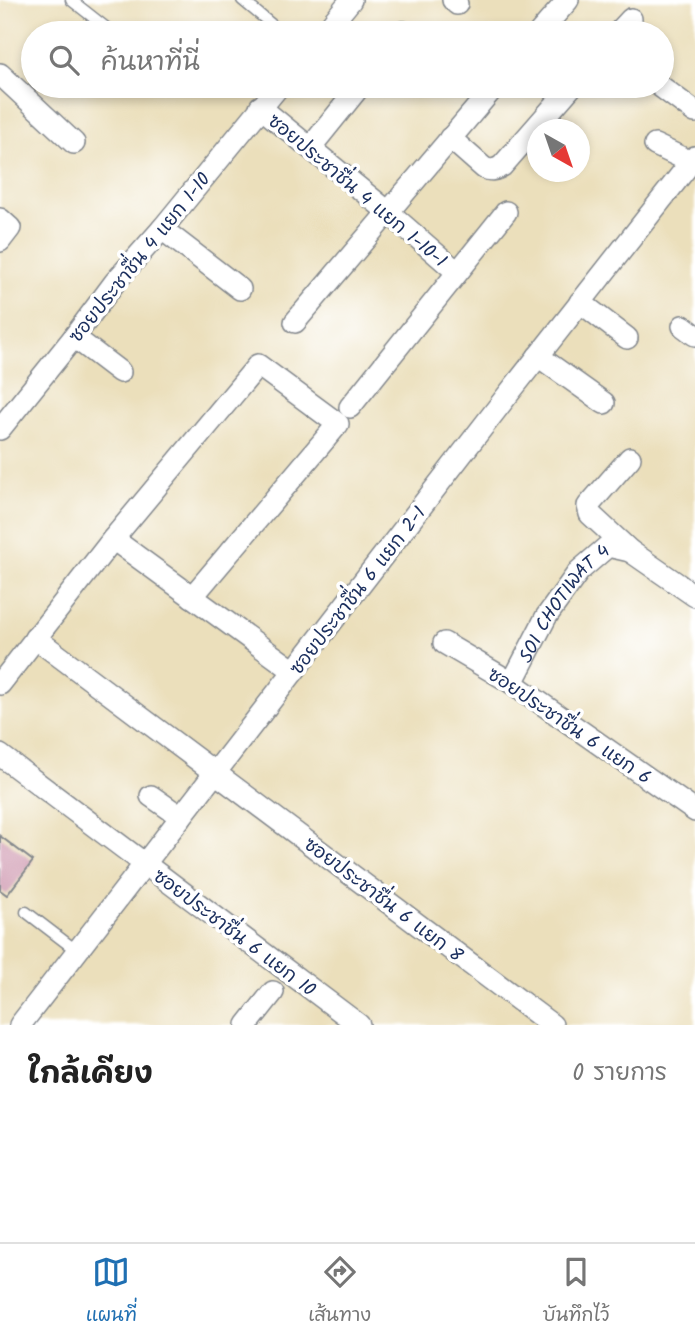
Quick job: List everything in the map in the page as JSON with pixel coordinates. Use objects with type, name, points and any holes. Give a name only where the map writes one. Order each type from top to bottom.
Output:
[{"type":"street","points":[[334,21],[351,0]]},
{"type":"street","points":[[550,21],[568,0]]},
{"type":"street","points":[[0,74],[21,94]]},
{"type":"street","points":[[674,96],[695,112]]},
{"type":"street","points":[[26,98],[74,143]]},
{"type":"street","name":"ซอยประชาชื่น 4 แยก 1-10","points":[[0,429],[115,282],[162,229],[268,98]]},
{"type":"street","points":[[310,148],[350,98]]},
{"type":"street","points":[[295,322],[485,98]]},
{"type":"street","points":[[450,138],[484,168],[496,170],[562,98]]},
{"type":"street","name":"ซอยประชาชื่น 4 แยก 1-10-1","points":[[260,107],[457,272]]},
{"type":"street","points":[[655,145],[693,160]]},
{"type":"street","name":"ซอยประชาชื่น 6 แยก 2-1","points":[[20,1025],[693,160]]},
{"type":"street","points":[[192,597],[344,415],[506,212]]},
{"type":"street","points":[[0,219],[10,228],[0,241]]},
{"type":"street","points":[[162,229],[240,289]]},
{"type":"street","points":[[580,302],[627,338]]},
{"type":"street","points":[[74,337],[120,372]]},
{"type":"street","points":[[538,356],[604,403]]},
{"type":"street","points":[[0,684],[113,539],[258,365],[344,415]]},
{"type":"street","points":[[630,458],[588,506],[590,514],[630,551],[695,596]]},
{"type":"street","points":[[113,539],[294,671]]},
{"type":"street","name":"SOI CHOTIWAT 4","points":[[512,683],[546,617],[579,571],[608,546],[630,551]]},
{"type":"street","name":"ซอยประชาชื่น 6 แยก 8","points":[[36,638],[552,1025]]},
{"type":"street","name":"ซอยประชาชื่น 6 แยก 6","points":[[444,643],[512,683],[695,811]]},
{"type":"street","name":"ซอยประชาชื่น 6 แยก 10","points":[[0,755],[359,1025]]},
{"type":"street","points":[[151,796],[181,817]]},
{"type":"street","points":[[247,1025],[273,992]]},
{"type":"lane","points":[[71,0],[98,21]]},
{"type":"lane","points":[[242,0],[267,21]]},
{"type":"lane","points":[[26,912],[77,951]]},
{"type":"building","points":[[0,836],[33,861],[7,895],[0,890]]}]
